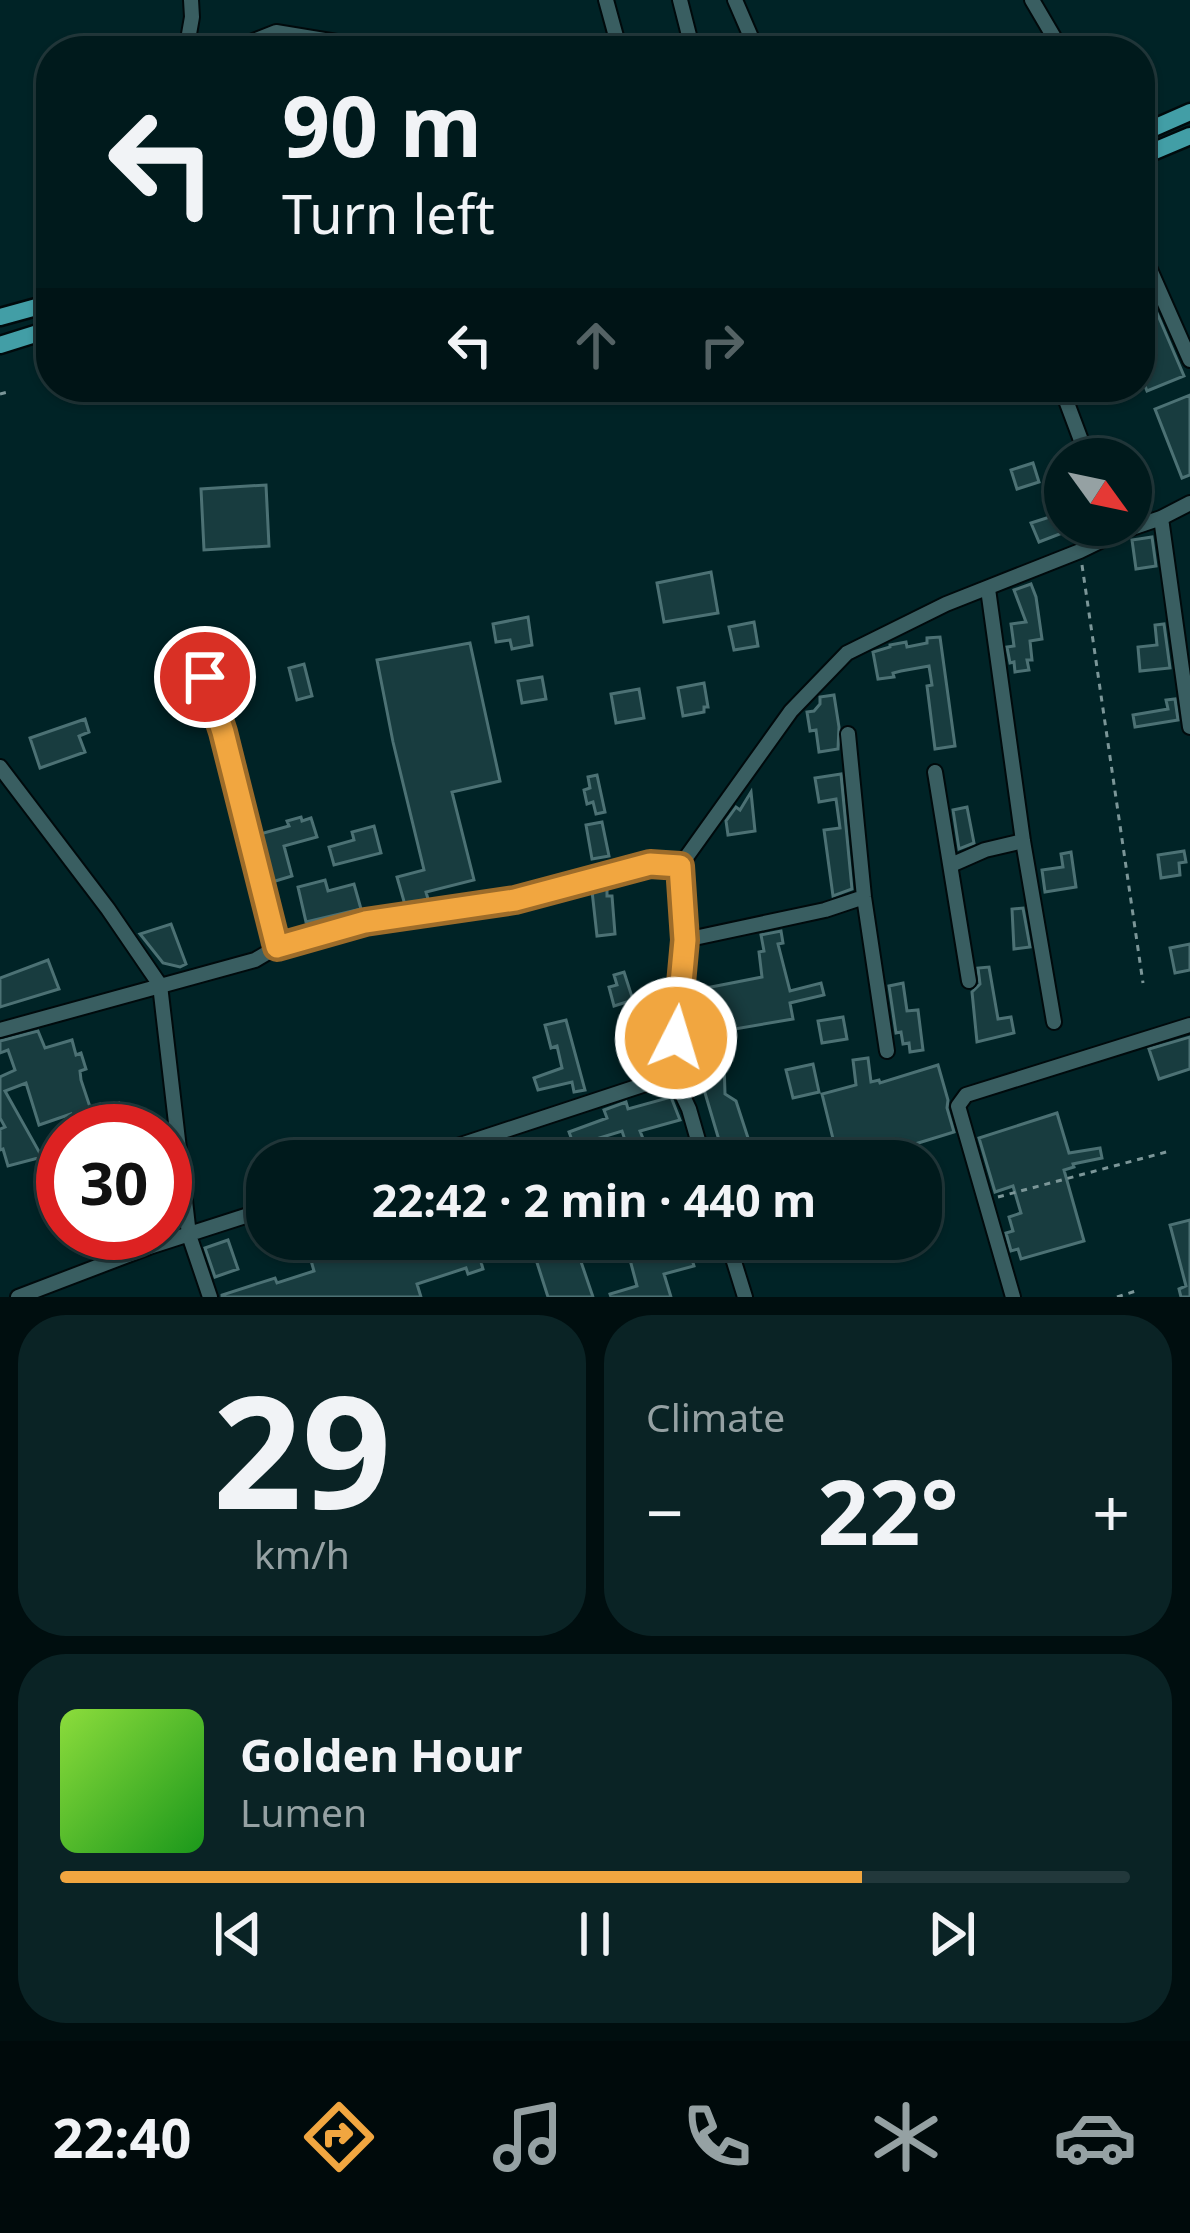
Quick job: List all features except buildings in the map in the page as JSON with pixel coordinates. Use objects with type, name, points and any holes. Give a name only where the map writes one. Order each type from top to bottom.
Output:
[{"type":"main road","points":[[1155,127],[1190,112]]},
{"type":"main road","points":[[1155,151],[1190,136]]},
{"type":"main road","points":[[0,317],[36,307]]},
{"type":"main road","points":[[0,344],[36,333]]},
{"type":"street","points":[[188,36],[190,0]]},
{"type":"street","points":[[606,0],[616,36]]},
{"type":"street","points":[[680,0],[689,36]]},
{"type":"street","points":[[735,0],[751,36]]},
{"type":"street","points":[[1032,0],[1053,36]]},
{"type":"street","points":[[266,36],[276,32],[300,36]]},
{"type":"street","points":[[1155,281],[1190,360]]},
{"type":"street","points":[[1067,402],[1080,438]]},
{"type":"street","points":[[1152,520],[1190,503]]},
{"type":"street","points":[[1161,518],[1190,727]]},
{"type":"street","points":[[698,1140],[673,1075],[685,940],[680,866],[791,711],[847,653],[946,604],[1088,546]]},
{"type":"street","points":[[988,589],[1054,1022]]},
{"type":"street","points":[[205,677],[277,947]]},
{"type":"street","points":[[848,734],[864,897],[887,1051]]},
{"type":"street","points":[[0,767],[160,985],[173,1104]]},
{"type":"street","points":[[935,772],[970,981]]},
{"type":"street","points":[[951,865],[1024,841]]},
{"type":"street","points":[[0,1030],[255,960],[277,947],[365,922],[515,900],[650,864],[680,866]]},
{"type":"street","points":[[685,940],[864,897]]},
{"type":"street","points":[[1013,1297],[958,1106],[966,1095],[1190,1025]]},
{"type":"street","points":[[476,1140],[673,1075]]},
{"type":"street","points":[[192,1234],[246,1216]]},
{"type":"street","points":[[192,1246],[211,1297]]},
{"type":"street","points":[[18,1297],[113,1260]]},
{"type":"street","points":[[734,1260],[745,1297]]},
{"type":"path","points":[[0,394],[8,392]]},
{"type":"path","points":[[1080,551],[1143,983]]},
{"type":"path","points":[[985,1200],[1170,1151]]},
{"type":"path","points":[[1117,1297],[1139,1290]]},
{"type":"route","points":[[205,677],[277,947],[365,922],[515,900],[650,864],[680,866],[685,940],[676,1038]]}]
